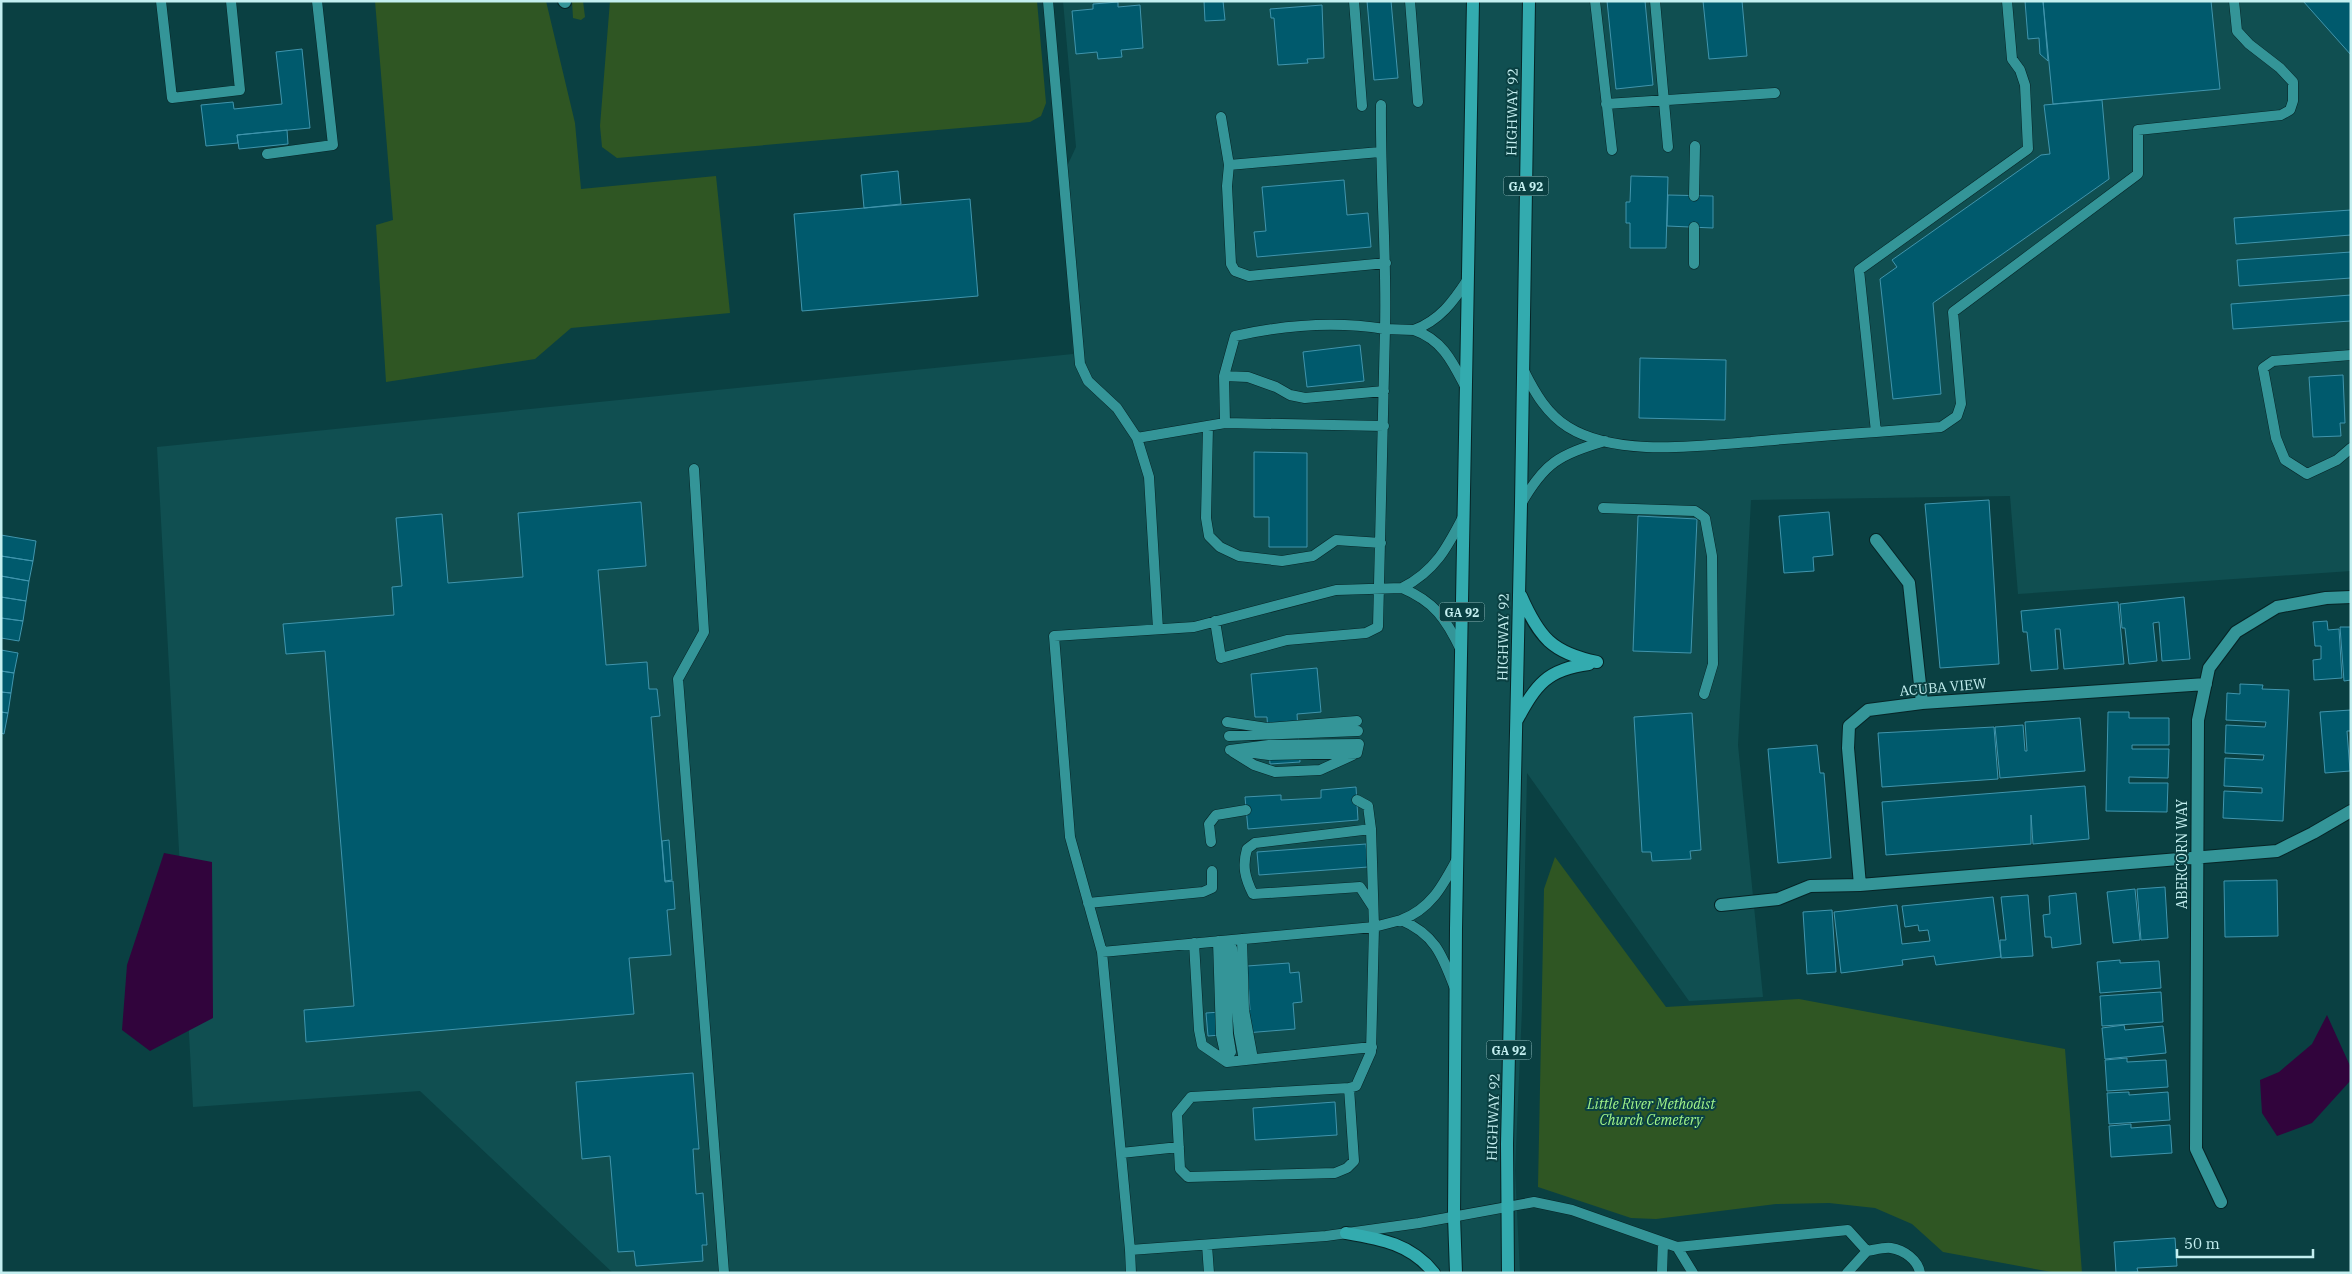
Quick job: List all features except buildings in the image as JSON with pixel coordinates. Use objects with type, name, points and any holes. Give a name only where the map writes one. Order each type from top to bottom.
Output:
[{"type":"main road","name":"GA 92","points":[[1456,1273],[1454,1216],[1456,991],[1473,1]]},
{"type":"main road","name":"HIGHWAY 92","points":[[1508,1273],[1506,1206],[1521,504],[1529,1]]},
{"type":"main road","points":[[1516,723],[1528,699],[1546,677],[1564,668],[1597,662],[1565,653],[1549,642],[1533,623],[1519,593]]},
{"type":"main road","points":[[1346,1233],[1387,1240],[1423,1259],[1434,1273]]},
{"type":"street","points":[[1876,540],[1909,583],[1922,703]]},
{"type":"street","name":"ABERCORN WAY","points":[[2222,1202],[2196,1149],[2198,720],[2209,668],[2236,632],[2277,607],[2326,598],[2351,597]]},
{"type":"street","name":"ACUBA VIEW","points":[[1860,885],[1848,748],[1849,726],[1868,710],[1922,703],[2206,684]]},
{"type":"street","points":[[1721,905],[1778,900],[1810,886],[1860,885],[2277,851],[2351,811]]},
{"type":"lane","points":[[161,1],[172,98],[240,90],[231,1]]},
{"type":"lane","points":[[267,154],[333,145],[317,1]]},
{"type":"lane","points":[[1048,1],[1080,364],[1088,381],[1117,408],[1137,438],[1149,477],[1158,629]]},
{"type":"lane","points":[[1354,1],[1362,106]]},
{"type":"lane","points":[[1410,1],[1418,102]]},
{"type":"lane","points":[[1595,1],[1612,150]]},
{"type":"lane","points":[[1655,1],[1668,147]]},
{"type":"lane","points":[[1876,432],[1858,270],[2028,149],[2025,85],[2020,70],[2012,59],[2007,1]]},
{"type":"lane","points":[[1523,370],[1543,404],[1560,421],[1580,434],[1605,441],[1663,448],[1941,427],[1957,416],[1961,404],[1953,312],[2138,174],[2138,130],[2281,115],[2290,110],[2293,101],[2292,82],[2280,68],[2237,32],[2234,1]]},
{"type":"lane","points":[[1606,104],[1775,93]]},
{"type":"lane","points":[[1215,621],[1220,658],[1287,640],[1366,633],[1378,627],[1384,426],[1386,263],[1380,152],[1381,105]]},
{"type":"lane","points":[[1221,117],[1229,165],[1227,186],[1231,264],[1235,271],[1248,276],[1386,263]]},
{"type":"lane","points":[[1694,196],[1695,146]]},
{"type":"lane","points":[[1229,165],[1380,152]]},
{"type":"lane","points":[[1694,227],[1694,264]]},
{"type":"lane","points":[[1414,330],[1431,322],[1444,312],[1468,279]]},
{"type":"lane","points":[[1225,423],[1224,376],[1235,336],[1271,328],[1353,324],[1385,329],[1414,330],[1425,334],[1440,344],[1466,389]]},
{"type":"lane","points":[[2351,355],[2273,360],[2263,368],[2276,438],[2286,460],[2307,474],[2337,460],[2351,448]]},
{"type":"lane","points":[[1224,376],[1248,377],[1276,386],[1290,395],[1305,398],[1384,391]]},
{"type":"lane","points":[[1137,438],[1225,423],[1384,426]]},
{"type":"lane","points":[[1208,426],[1206,518],[1209,536],[1220,547],[1239,556],[1282,560],[1302,559],[1313,556],[1336,540],[1381,543]]},
{"type":"lane","points":[[1521,504],[1542,472],[1554,461],[1579,449],[1605,441]]},
{"type":"lane","points":[[694,469],[704,632],[678,679],[724,1273]]},
{"type":"lane","points":[[1602,508],[1695,511],[1706,518],[1712,556],[1713,664],[1704,694]]},
{"type":"lane","points":[[1402,588],[1430,570],[1447,547],[1464,516]]},
{"type":"lane","points":[[1131,1273],[1102,952],[1070,837],[1054,636],[1194,627],[1336,590],[1402,588],[1424,598],[1441,614],[1461,652]]},
{"type":"lane","points":[[1227,722],[1267,728],[1358,726],[1228,736]]},
{"type":"lane","points":[[1269,745],[1358,749],[1320,770],[1276,772],[1254,765],[1230,750],[1269,745]]},
{"type":"lane","points":[[1349,1088],[1354,1161],[1348,1168],[1335,1173],[1188,1177],[1180,1169],[1177,1114],[1191,1097],[1349,1088],[1356,1086],[1372,1047],[1374,927],[1371,829],[1368,806],[1357,800]]},
{"type":"lane","points":[[1211,842],[1209,824],[1216,815],[1246,810]]},
{"type":"lane","points":[[1371,829],[1255,843],[1247,849],[1244,862],[1245,879],[1253,894],[1360,887],[1373,907]]},
{"type":"lane","points":[[1102,952],[1374,927],[1402,920],[1413,916],[1432,900],[1458,858]]},
{"type":"lane","points":[[1088,903],[1203,892],[1212,888],[1212,871]]},
{"type":"lane","points":[[1402,920],[1423,931],[1438,949],[1456,991]]},
{"type":"lane","points":[[1242,939],[1244,1010],[1248,1060]]},
{"type":"lane","points":[[1225,941],[1239,1033],[1248,1060]]},
{"type":"lane","points":[[1225,941],[1221,1035],[1230,1062]]},
{"type":"lane","points":[[1194,944],[1199,1030],[1202,1045],[1230,1062],[1372,1047]]},
{"type":"lane","points":[[1121,1153],[1179,1147]]},
{"type":"lane","points":[[1130,1250],[1346,1233],[1419,1223],[1534,1202],[1572,1210],[1677,1247],[1848,1230],[1866,1251]]},
{"type":"lane","points":[[1662,1273],[1663,1243]]},
{"type":"lane","points":[[1207,1244],[1209,1273]]},
{"type":"lane","points":[[1677,1247],[1693,1273]]},
{"type":"lane","points":[[1846,1273],[1866,1251],[1890,1248],[1910,1256],[1919,1267],[1920,1273]]},
{"type":"shaded area","points":[[1063,1],[2351,1],[2351,571],[2018,594],[2010,496],[1751,500],[1738,745],[1763,997],[1689,1001],[1527,773],[1522,1009],[1515,1171],[1520,1273],[613,1273],[420,1091],[193,1107],[157,447],[1073,354],[1063,175],[1076,147]]},
{"type":"shaded area","points":[[164,853],[212,862],[213,1018],[150,1051],[122,1030],[127,965]]},
{"type":"shaded area","points":[[2327,1015],[2351,1068],[2351,1080],[2312,1123],[2277,1136],[2262,1113],[2260,1080],[2279,1072],[2312,1044]]},
{"type":"green space","points":[[375,1],[546,1],[575,123],[581,189],[716,176],[730,313],[571,328],[535,359],[386,382],[376,225],[393,220]]},
{"type":"green space","points":[[572,1],[583,1],[585,17],[581,20],[573,18]]},
{"type":"green space","points":[[610,1],[1037,1],[1046,103],[1041,116],[1030,122],[617,158],[602,147],[600,126]]},
{"type":"green space","name":"Little River Methodist Church Cemetery","points":[[1555,857],[1666,1007],[1799,999],[2065,1049],[2082,1273],[2057,1273],[1943,1252],[1912,1224],[1875,1208],[1829,1203],[1776,1204],[1656,1219],[1631,1218],[1538,1187],[1544,889]]}]
